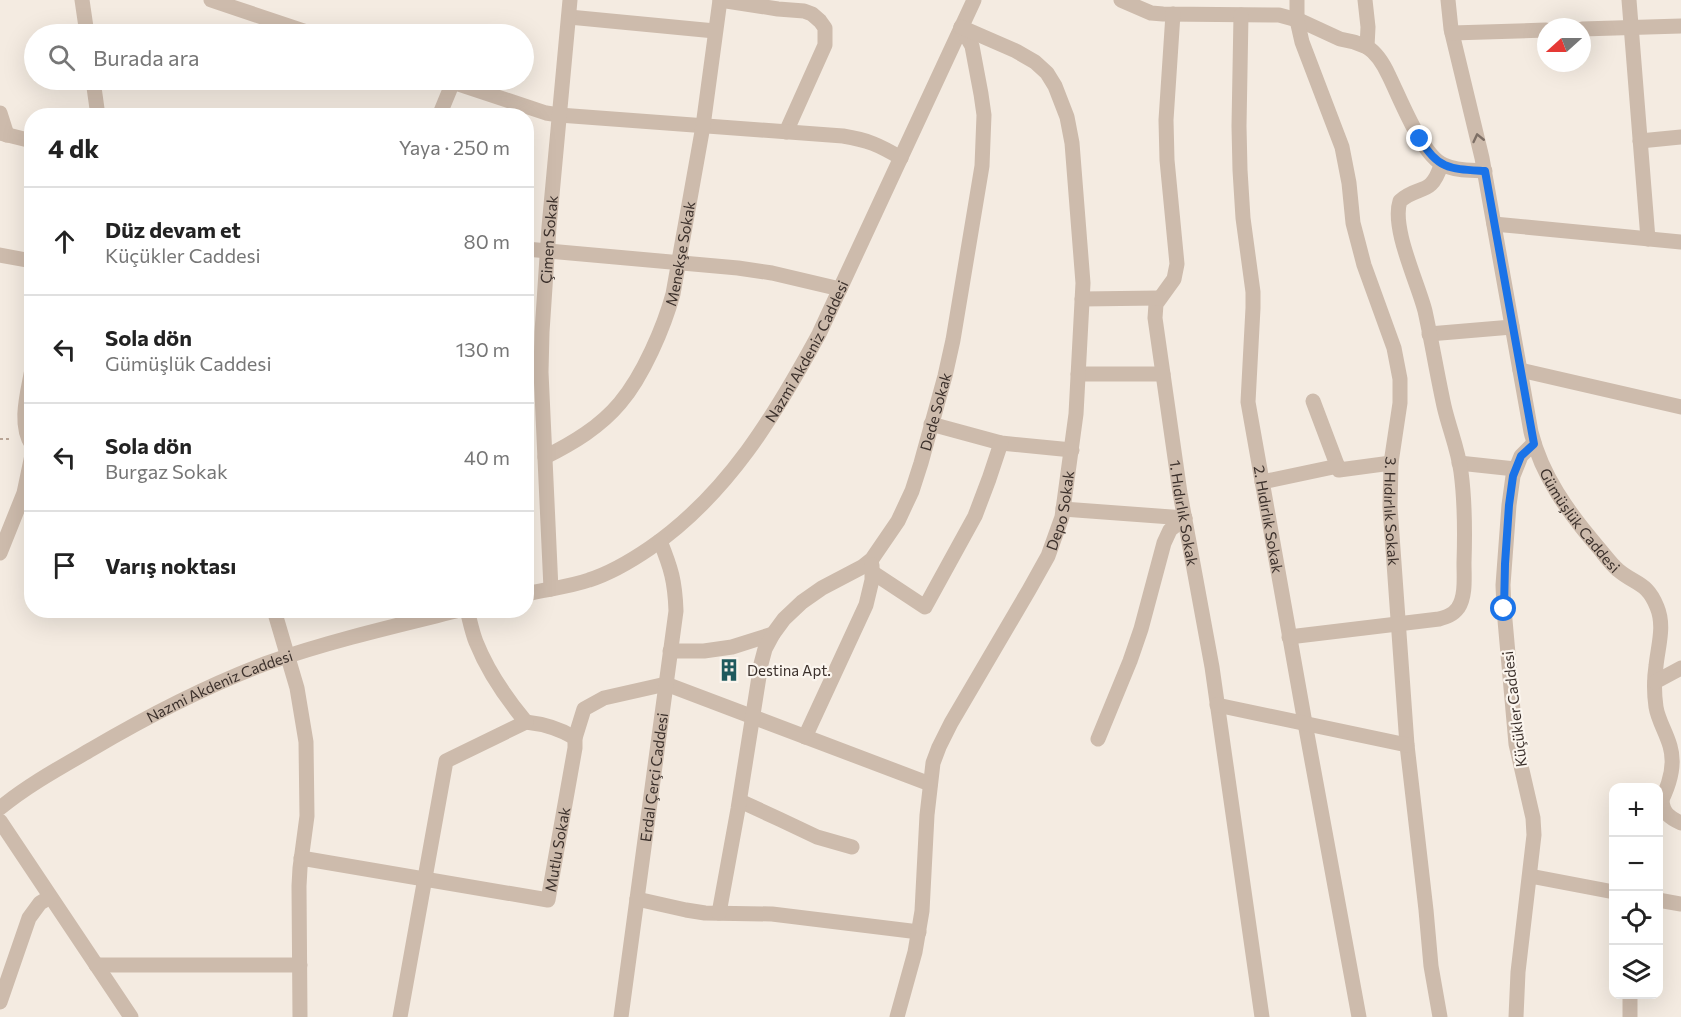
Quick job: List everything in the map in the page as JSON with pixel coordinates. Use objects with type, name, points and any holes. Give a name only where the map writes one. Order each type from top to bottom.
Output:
[{"type":"street","points":[[82,0],[86,24]]},
{"type":"street","points":[[211,0],[283,24]]},
{"type":"street","name":"Çimen Sokak","points":[[551,589],[541,372],[542,332],[547,251],[570,0]]},
{"type":"street","points":[[720,0],[804,11],[812,14],[825,28],[825,45],[786,132]]},
{"type":"street","name":"Menekşe Sokak","points":[[545,457],[572,444],[586,434],[620,403],[647,359],[664,323],[674,294],[703,126],[720,0]]},
{"type":"street","name":"Nazmi Akdeniz Caddesi","points":[[534,592],[590,580],[635,558],[660,541],[702,506],[746,452],[790,386],[819,334],[974,0]]},
{"type":"street","points":[[1122,0],[1151,12],[1270,14],[1297,20],[1340,39],[1367,47],[1378,57],[1388,74],[1427,151],[1441,165],[1463,170],[1485,171]]},
{"type":"street","name":"3. Hıdırlık Sokak","points":[[1297,0],[1297,20],[1305,51],[1342,147],[1353,223],[1364,265],[1391,339],[1400,379],[1400,403],[1391,463],[1390,507],[1407,744],[1431,966],[1440,1017]]},
{"type":"street","points":[[1365,0],[1368,27],[1367,47]]},
{"type":"street","name":"Gümüşlük Caddesi","points":[[1448,0],[1452,33],[1485,171],[1534,444],[1541,464],[1553,486],[1587,535],[1618,570],[1649,591],[1661,619],[1655,682],[1657,710],[1671,747],[1670,778],[1663,796]]},
{"type":"street","points":[[1629,0],[1648,239]]},
{"type":"street","name":"1. Hıdırlık Sokak","points":[[1173,14],[1166,130],[1177,264],[1174,279],[1156,304],[1155,318],[1185,518],[1218,705],[1262,1017]]},
{"type":"street","name":"2. Hıdırlık Sokak","points":[[1241,15],[1240,170],[1243,218],[1253,292],[1248,402],[1359,1017]]},
{"type":"street","points":[[569,17],[716,31]]},
{"type":"street","points":[[1591,29],[1681,26]]},
{"type":"street","name":"Depo Sokak","points":[[897,1017],[919,932],[933,763],[951,723],[1048,556],[1062,517],[1072,450],[1078,374],[1082,299],[1081,250],[1070,129],[1055,86],[1035,62],[1016,51],[961,27]]},
{"type":"street","name":"Dede Sokak","points":[[773,634],[784,619],[802,602],[822,588],[862,567],[872,565],[912,491],[921,464],[953,340],[982,157],[984,115],[981,94],[972,46],[961,27]]},
{"type":"street","points":[[1452,33],[1537,30]]},
{"type":"street","points":[[94,90],[97,108]]},
{"type":"street","points":[[442,108],[447,90]]},
{"type":"street","points":[[477,90],[532,108]]},
{"type":"street","points":[[534,109],[559,115],[843,136],[864,139],[880,145],[901,158]]},
{"type":"street","points":[[0,113],[4,134],[24,139]]},
{"type":"street","points":[[1640,141],[1681,137]]},
{"type":"street","points":[[1289,637],[1450,616],[1459,607],[1464,576],[1464,492],[1419,291],[1403,242],[1398,209],[1403,198],[1430,186],[1437,178],[1441,165]]},
{"type":"street","points":[[1494,224],[1681,242]]},
{"type":"street","points":[[534,250],[772,273],[840,289]]},
{"type":"street","points":[[0,255],[24,260]]},
{"type":"street","points":[[1082,299],[1159,298]]},
{"type":"street","points":[[1429,334],[1512,327]]},
{"type":"street","points":[[1520,370],[1681,407]]},
{"type":"street","points":[[1078,374],[1163,374]]},
{"type":"street","points":[[1313,402],[1339,470],[1391,463]]},
{"type":"street","points":[[931,424],[1000,443],[1072,450]]},
{"type":"street","points":[[872,565],[925,607],[975,516],[1000,443]]},
{"type":"street","name":"Küçükler Caddesi","points":[[1516,1017],[1534,835],[1533,818],[1516,744],[1503,585],[1509,505],[1515,469],[1521,456],[1534,444]]},
{"type":"street","points":[[1459,463],[1515,469]]},
{"type":"street","points":[[1262,482],[1338,466]]},
{"type":"street","points":[[0,553],[24,493]]},
{"type":"street","points":[[1063,509],[1185,518]]},
{"type":"street","points":[[1098,739],[1127,670],[1141,629],[1164,543],[1170,530],[1185,518]]},
{"type":"street","name":"Erdal Çerçi Caddesi","points":[[621,1017],[676,611],[672,571],[660,541]]},
{"type":"street","points":[[805,736],[866,605],[870,592],[872,565]]},
{"type":"street","points":[[276,618],[297,688],[306,742],[307,807],[299,886],[300,1017]]},
{"type":"street","name":"Nazmi Akdeniz Caddesi","points":[[0,808],[48,775],[170,705],[231,677],[287,657],[428,618]]},
{"type":"street","points":[[469,618],[476,642],[486,663],[497,683],[526,722]]},
{"type":"street","points":[[670,651],[704,651],[732,647],[773,634]]},
{"type":"street","points":[[719,913],[740,801],[761,664],[765,649],[773,634]]},
{"type":"street","points":[[1655,682],[1681,668]]},
{"type":"street","points":[[666,684],[930,784]]},
{"type":"street","name":"Mutlu Sokak","points":[[301,858],[548,900],[575,738],[584,709],[604,698],[666,684]]},
{"type":"street","points":[[1218,705],[1407,744]]},
{"type":"street","points":[[400,1017],[446,761],[526,722],[560,729],[575,738]]},
{"type":"street","points":[[740,801],[817,837],[852,846]]},
{"type":"street","points":[[1663,809],[1670,818],[1681,823]]},
{"type":"street","points":[[0,821],[131,1017]]},
{"type":"street","points":[[1530,876],[1609,891]]},
{"type":"street","points":[[0,1002],[29,918],[40,903],[50,897]]},
{"type":"street","points":[[637,899],[705,913],[806,917],[919,932]]},
{"type":"street","points":[[1663,901],[1681,904]]},
{"type":"street","points":[[96,965],[300,965]]},
{"type":"street","points":[[1630,999],[1630,1017]]},
{"type":"place","name":"Destina Apt.","points":[[729,670]]},
{"type":"route","points":[[1420,139],[1427,151],[1441,165],[1463,170],[1485,171],[1534,444],[1521,456],[1516,465],[1510,490],[1503,585],[1504,609]]}]
